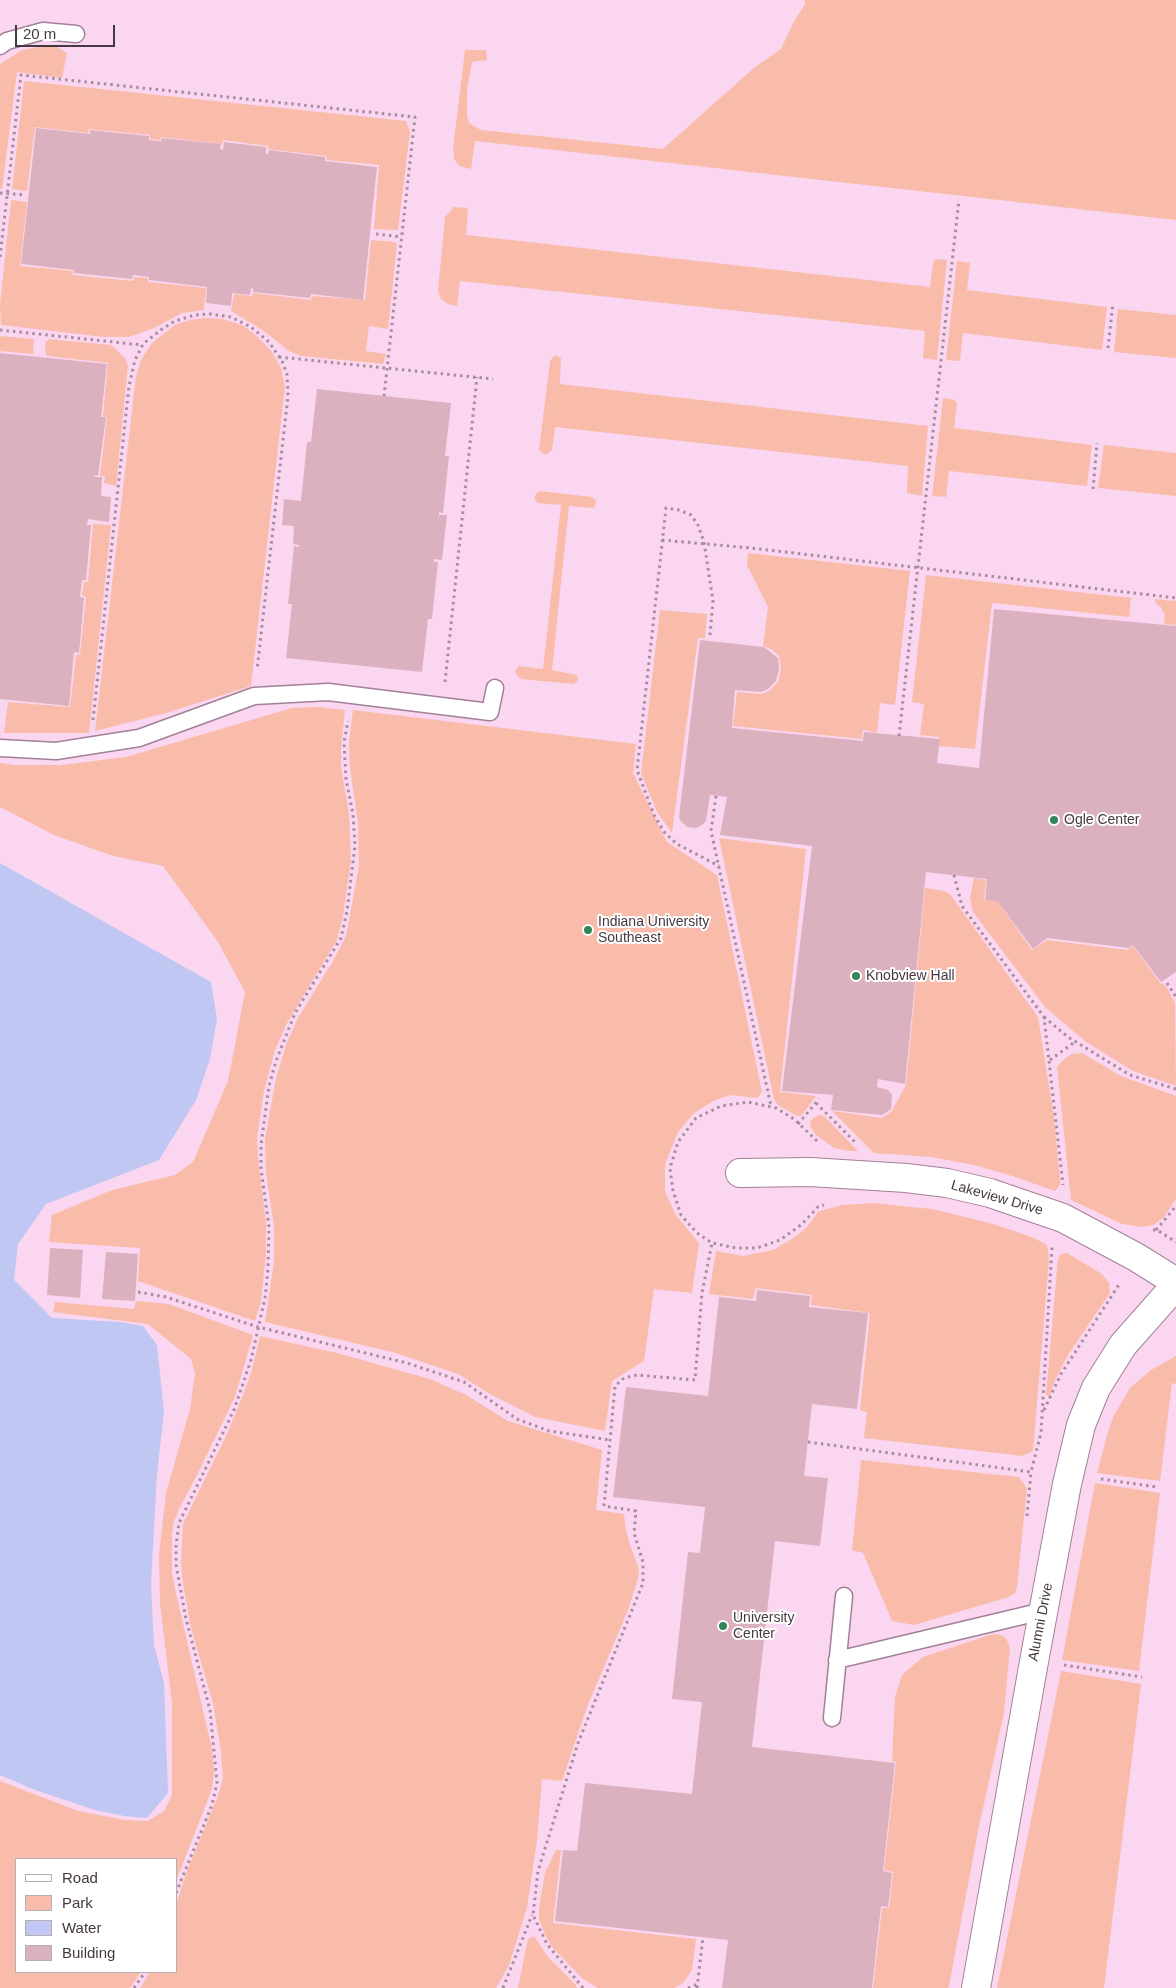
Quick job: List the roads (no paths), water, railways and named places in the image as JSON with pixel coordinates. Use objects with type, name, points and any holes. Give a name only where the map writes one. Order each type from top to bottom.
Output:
[{"type":"street","name":"Lakeview Drive","points":[[740,1173],[810,1172],[906,1178],[947,1184],[990,1194],[1063,1218],[1136,1257],[1176,1284]]},
{"type":"street","name":"Alumni Drive","points":[[976,1988],[1035,1656],[1080,1425],[1096,1388],[1123,1345],[1176,1284]]},
{"type":"lane","points":[[0,46],[7,41],[43,31],[76,34]]},
{"type":"lane","points":[[0,748],[56,751],[139,738],[254,696],[328,692],[490,712],[495,688]]},
{"type":"lane","points":[[832,1718],[844,1596]]},
{"type":"lane","points":[[837,1660],[1044,1611]]},
{"type":"water","points":[[0,863],[211,982],[217,1019],[210,1059],[196,1100],[159,1160],[46,1204],[18,1244],[14,1280],[52,1318],[120,1322],[143,1326],[157,1345],[164,1412],[157,1474],[151,1584],[154,1645],[164,1683],[168,1793],[147,1818],[124,1816],[95,1810],[35,1790],[0,1775]]},
{"type":"place","name":"Ogle Center","points":[[1054,820]]},
{"type":"place","name":"Indiana University Southeast","points":[[588,930]]},
{"type":"place","name":"Knobview Hall","points":[[856,976]]},
{"type":"place","name":"University Center","points":[[723,1626]]}]
